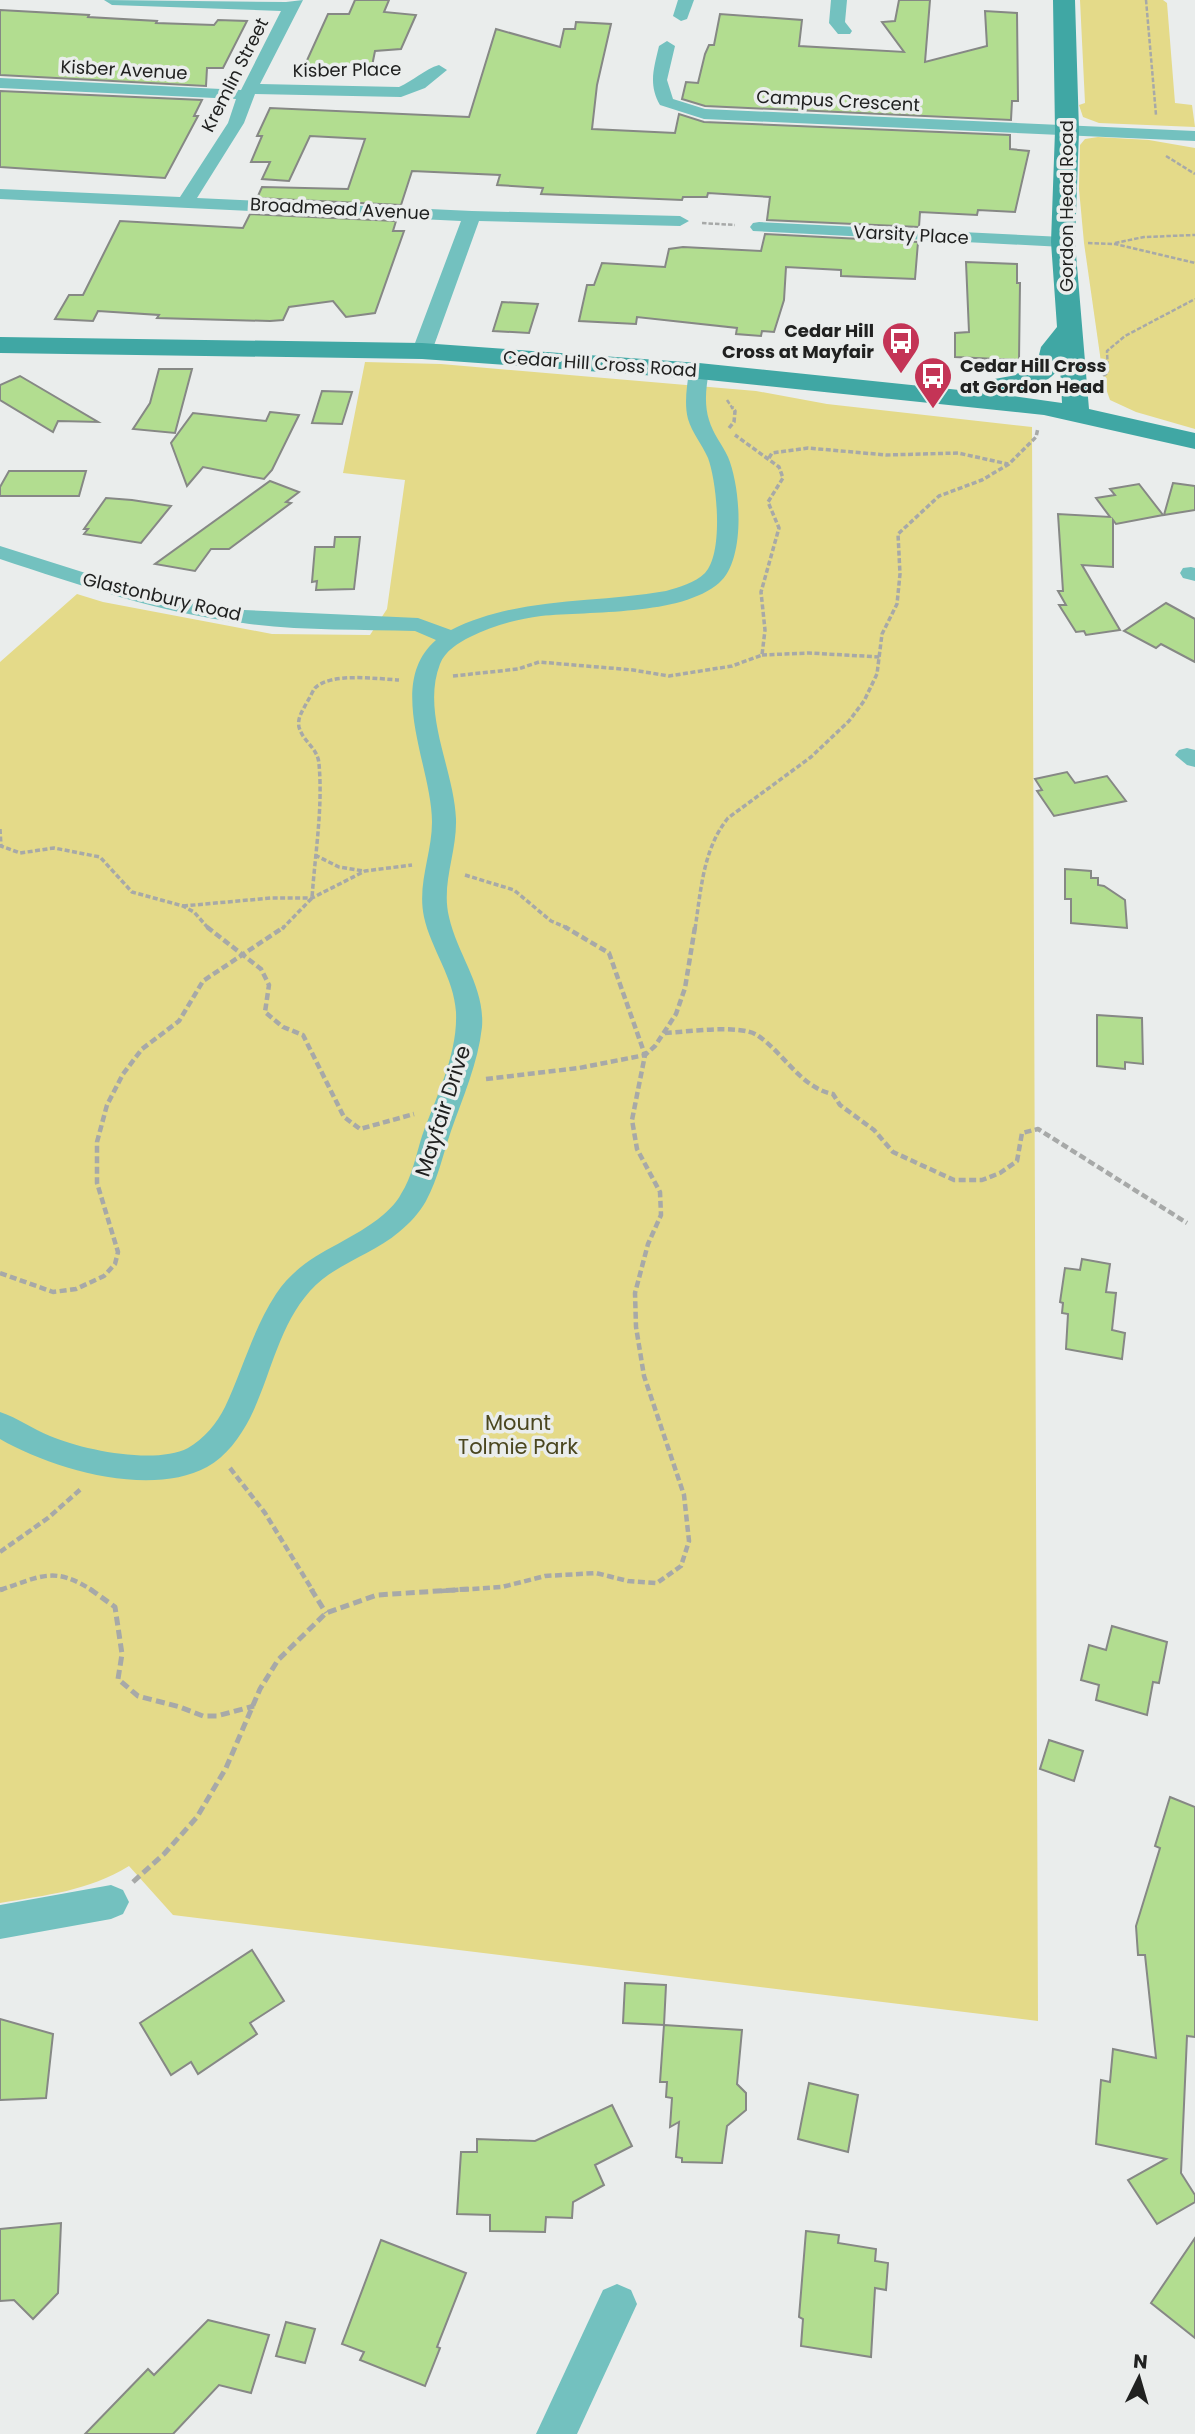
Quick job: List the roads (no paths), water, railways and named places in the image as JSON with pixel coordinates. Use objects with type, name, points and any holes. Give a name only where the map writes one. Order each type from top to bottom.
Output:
[{"type":"main road","name":"Gordon Head Road","points":[[1064,0],[1067,131],[1063,242],[1076,404]]},
{"type":"main road","points":[[951,396],[1019,382],[1045,372],[1054,359],[1054,347],[1069,330]]},
{"type":"main road","name":"Cedar Hill Cross Road","points":[[0,345],[422,351],[699,371],[1044,407],[1076,404],[1195,441]]},
{"type":"street","points":[[112,0],[293,4]]},
{"type":"street","points":[[681,16],[686,0]]},
{"type":"street","points":[[839,0],[837,23],[844,32]]},
{"type":"street","name":"Kremlin Street","points":[[186,202],[236,123],[248,92],[293,4]]},
{"type":"street","name":"Campus Crescent","points":[[667,46],[659,80],[666,102],[704,114],[1067,131]]},
{"type":"street","name":"Kisber Place","points":[[248,92],[401,92],[419,85],[439,69]]},
{"type":"street","name":"Kisber Avenue","points":[[0,83],[248,92]]},
{"type":"street","points":[[1067,131],[1195,136]]},
{"type":"street","name":"Broadmead Avenue","points":[[0,194],[472,216],[680,221]]},
{"type":"street","points":[[422,351],[472,216]]},
{"type":"street","name":"Varsity Place","points":[[759,227],[1063,242]]},
{"type":"street","name":"Mayfair Drive","points":[[0,1424],[41,1446],[109,1464],[146,1470],[177,1466],[215,1448],[229,1430],[244,1399],[263,1344],[277,1315],[300,1282],[394,1221],[413,1199],[464,1051],[470,1008],[466,990],[437,920],[432,891],[444,817],[424,697],[425,678],[432,654],[451,638],[489,621],[538,610],[660,599],[686,594],[705,585],[719,573],[725,558],[723,480],[720,461],[697,417],[696,388],[699,371]]},
{"type":"street","name":"Glastonbury Road","points":[[0,552],[87,581],[176,604],[244,617],[418,625],[451,638]]},
{"type":"street","points":[[0,1922],[111,1902]]},
{"type":"street","points":[[556,2434],[617,2304]]},
{"type":"place","name":"Cedar Hill Cross at Mayfair","points":[[901,375]]},
{"type":"place","name":"Cedar Hill Cross at Gordon Head","points":[[933,410]]},
{"type":"park label","name":"Mount Tolmie Park","points":[[518,1435]]}]
